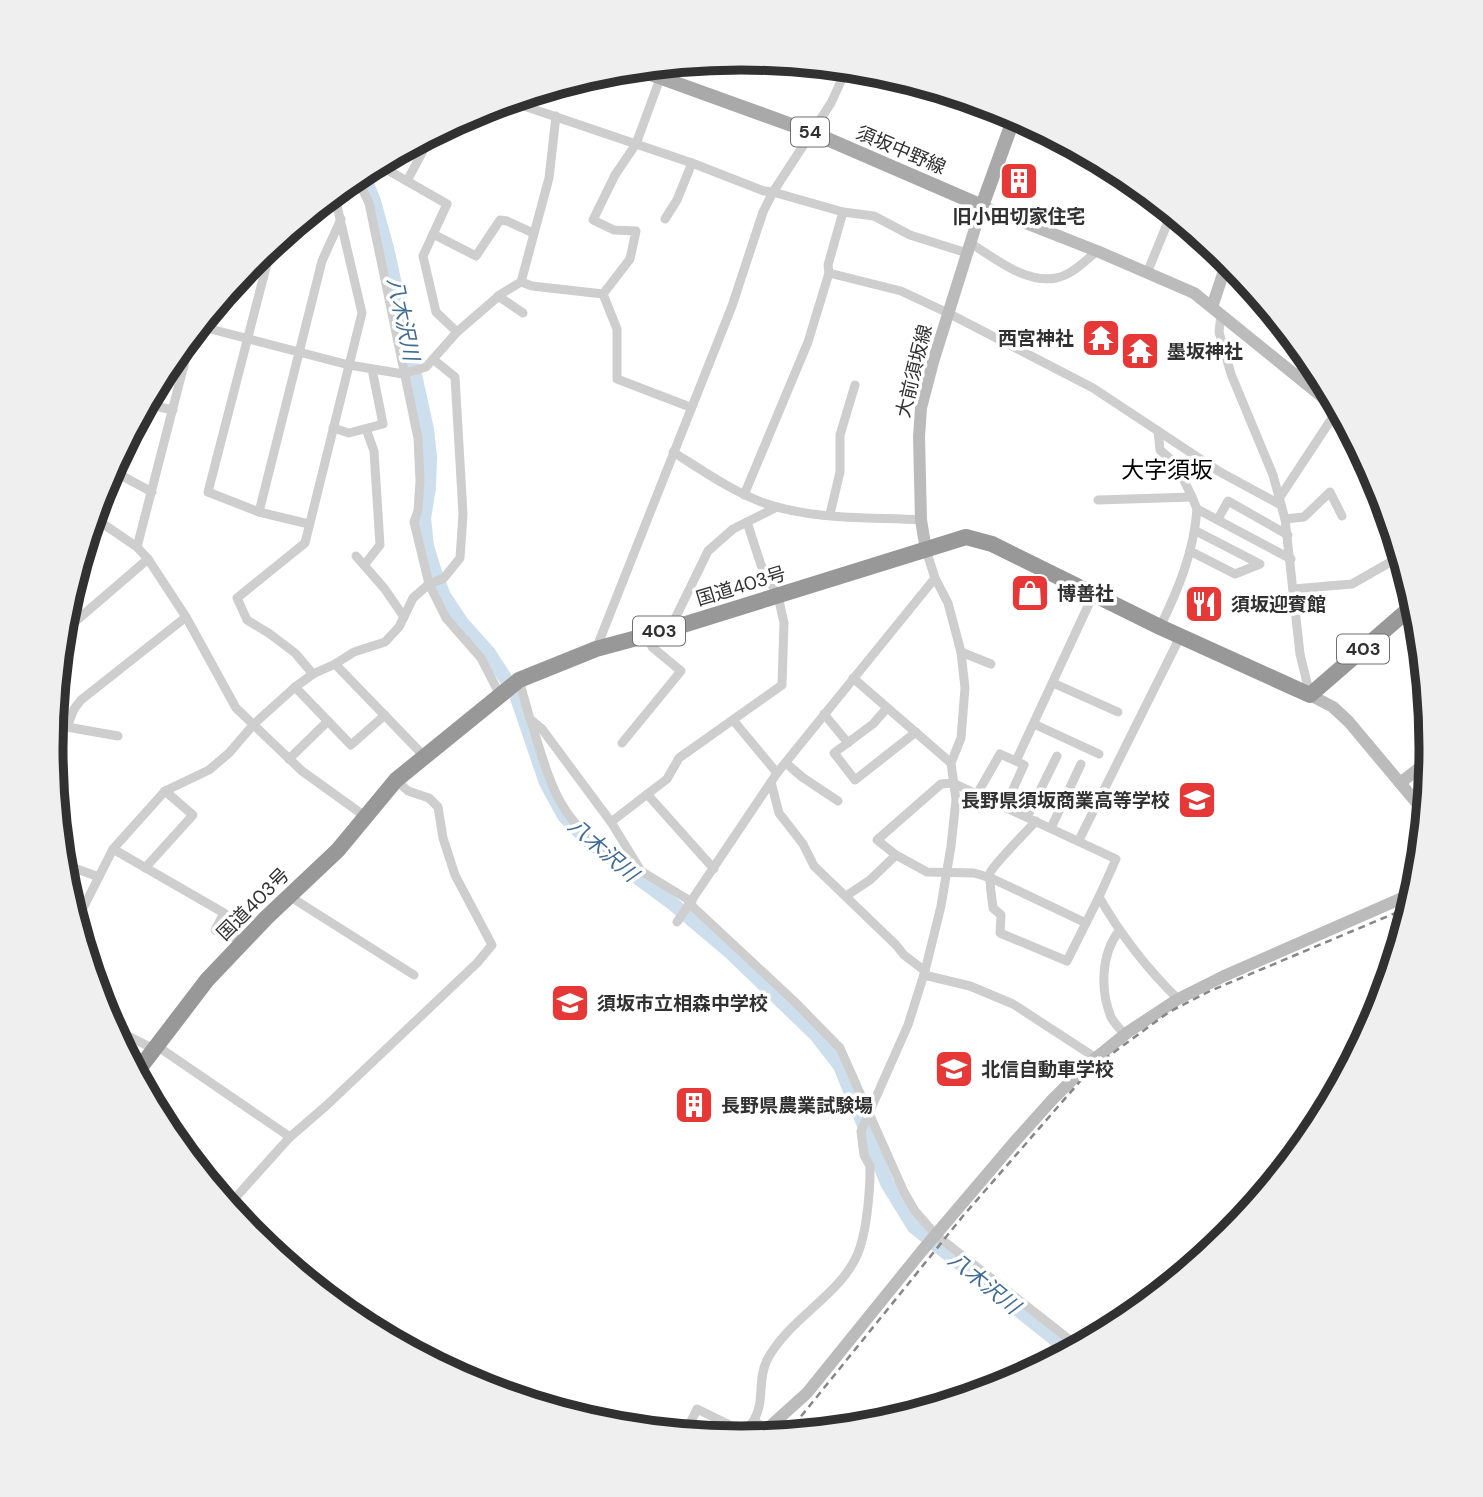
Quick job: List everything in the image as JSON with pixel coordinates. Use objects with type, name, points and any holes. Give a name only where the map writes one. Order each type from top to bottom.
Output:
[{"type":"highway","name":"国道403号","points":[[142,1065],[207,980],[243,941],[338,849],[396,780],[519,680],[596,649],[647,633],[670,629],[966,537],[992,544],[1180,637],[1310,695]]},
{"type":"highway","name":"403","points":[[1310,695],[1406,612]]},
{"type":"main road","name":"須坂中野線","points":[[669,74],[982,206]]},
{"type":"main road","points":[[982,206],[1011,126]]},
{"type":"street","points":[[603,293],[630,259],[636,231],[614,230],[593,220],[615,175],[636,144],[662,75]]},
{"type":"street","points":[[596,649],[732,306],[763,212],[773,192],[831,103],[842,78]]},
{"type":"street","points":[[530,104],[556,116],[764,191],[843,212],[874,216],[910,235],[969,248],[1027,277],[1056,278],[1076,269],[1097,251]]},
{"type":"street","points":[[208,328],[349,365],[404,373],[418,371],[434,360],[457,332],[498,296],[521,282],[549,178],[556,116]]},
{"type":"street","points":[[407,181],[424,149]]},
{"type":"street","points":[[665,219],[677,200],[692,163]]},
{"type":"street","points":[[388,170],[447,204],[423,256],[436,312],[457,332]]},
{"type":"street","points":[[361,187],[369,203],[418,438],[418,511],[414,522],[429,584],[446,618],[481,658],[500,695]]},
{"type":"street","points":[[313,674],[295,653],[247,620],[237,598],[304,543],[309,524],[362,313],[337,204]]},
{"type":"street","points":[[982,206],[1194,293],[1320,394]]},
{"type":"street","name":"大前須坂線","points":[[926,550],[921,520],[919,437],[922,408],[948,313],[982,206]]},
{"type":"street","points":[[744,495],[808,342],[829,273],[828,265],[843,212]]},
{"type":"street","points":[[259,512],[322,261],[341,219]]},
{"type":"street","points":[[433,233],[476,256],[499,220],[508,221],[533,233]]},
{"type":"street","points":[[1147,273],[1168,221]]},
{"type":"street","points":[[266,265],[208,492],[259,512],[309,524]]},
{"type":"street","points":[[829,273],[901,291],[948,313],[1093,388],[1220,472],[1280,501]]},
{"type":"street","points":[[1225,273],[1216,311],[1219,332],[1231,374],[1273,475],[1285,519],[1300,654],[1310,695],[1333,707],[1349,722],[1418,804]]},
{"type":"street","points":[[521,282],[532,286],[603,293]]},
{"type":"street","points":[[603,293],[617,329],[617,379],[690,407]]},
{"type":"street","points":[[498,296],[523,313]]},
{"type":"street","points":[[137,547],[186,359]]},
{"type":"street","points":[[83,909],[113,849],[165,791],[209,770],[229,754],[254,724],[313,674],[354,652],[385,642],[399,627],[413,598],[429,584],[443,578],[460,558],[463,514],[455,377],[434,360]]},
{"type":"street","points":[[1299,377],[1302,366]]},
{"type":"street","points":[[333,428],[349,433],[383,424],[372,369]]},
{"type":"street","points":[[830,514],[840,472],[839,435],[855,385]]},
{"type":"street","points":[[156,406],[173,410]]},
{"type":"street","points":[[1280,501],[1334,418]]},
{"type":"street","points":[[365,564],[380,545],[374,451],[366,429]]},
{"type":"street","points":[[1158,431],[1160,450],[1176,464],[1197,509],[1196,531],[1190,551],[1175,596],[1160,627]]},
{"type":"street","points":[[673,452],[744,495],[777,507],[830,514],[921,520]]},
{"type":"street","points":[[121,475],[152,492]]},
{"type":"street","points":[[1285,519],[1304,517],[1329,492],[1342,516]]},
{"type":"street","points":[[1098,500],[1192,497]]},
{"type":"street","points":[[1218,519],[1228,501],[1288,534]]},
{"type":"street","points":[[670,629],[708,551],[733,529],[777,507]]},
{"type":"street","points":[[1197,509],[1291,559]]},
{"type":"street","points":[[611,822],[667,779],[679,758],[782,685],[784,623],[778,596],[761,565],[747,522]]},
{"type":"street","points":[[102,523],[137,547],[148,559],[186,617],[236,708],[302,771],[366,817]]},
{"type":"street","points":[[1190,551],[1235,574],[1260,564],[1196,531]]},
{"type":"street","points":[[749,1427],[755,1421],[761,1405],[762,1381],[768,1359],[779,1342],[843,1277],[859,1252],[870,1178],[870,1166],[864,1155],[861,1131],[908,1025],[925,973],[941,906],[956,800],[951,763],[961,738],[965,688],[961,652],[948,603],[935,578],[926,550]]},
{"type":"street","points":[[356,556],[365,564],[404,617]]},
{"type":"street","points":[[75,622],[148,559]]},
{"type":"street","points":[[1293,589],[1352,584],[1393,560]]},
{"type":"street","points":[[677,922],[777,773],[935,578]]},
{"type":"street","points":[[1016,761],[1094,593]]},
{"type":"street","points":[[67,727],[81,700],[186,617]]},
{"type":"street","points":[[622,743],[681,671],[652,647],[647,633]]},
{"type":"street","points":[[1079,840],[1180,637]]},
{"type":"street","points":[[961,652],[991,664]]},
{"type":"street","points":[[335,664],[424,756]]},
{"type":"street","points":[[853,678],[951,763]]},
{"type":"street","points":[[519,680],[550,781],[569,815],[588,836],[691,903],[840,1048],[915,1211],[936,1234],[1071,1341]]},
{"type":"street","points":[[1053,683],[1118,712]]},
{"type":"street","points":[[295,687],[351,745],[385,715]]},
{"type":"street","points":[[887,708],[873,724],[834,753],[855,780],[916,732]]},
{"type":"street","points":[[824,713],[848,743]]},
{"type":"street","points":[[530,719],[542,729],[611,822],[641,871]]},
{"type":"street","points":[[289,759],[328,720]]},
{"type":"street","points":[[733,720],[777,773]]},
{"type":"street","points":[[1034,724],[1098,754]]},
{"type":"street","points":[[64,725],[118,736]]},
{"type":"street","points":[[977,794],[1000,754],[1016,761],[1024,765],[1005,807]]},
{"type":"street","points":[[1057,756],[1032,819],[1013,848],[994,864],[991,878],[993,908],[1001,915],[1000,933],[1067,961],[1086,923],[1099,897],[1116,859],[1079,840],[1051,828],[1032,819],[953,783],[940,784],[877,840],[896,855],[927,872],[974,873],[991,878],[1086,923]]},
{"type":"street","points":[[786,763],[802,778],[838,801]]},
{"type":"street","points":[[1051,828],[1081,764]]},
{"type":"street","points":[[1400,783],[1420,768]]},
{"type":"street","points":[[234,1199],[290,1137],[350,1084],[477,963],[492,945],[455,875],[443,838],[438,807],[429,798],[408,791],[396,780]]},
{"type":"street","points":[[771,782],[779,813],[803,844],[814,866],[925,973],[970,986],[1013,1004],[1096,1058]]},
{"type":"street","points":[[145,868],[194,815],[165,791]]},
{"type":"street","points":[[647,794],[714,869]]},
{"type":"street","points":[[113,849],[224,913],[215,930],[243,941]]},
{"type":"street","points":[[846,896],[870,880],[896,855]]},
{"type":"street","points":[[74,868],[99,877]]},
{"type":"street","points":[[289,896],[414,975]]},
{"type":"street","points":[[1099,897],[1119,931],[1151,972],[1178,999]]},
{"type":"street","points":[[775,1426],[807,1393],[936,1234],[1052,1100],[1096,1058],[1178,999],[1403,898]]},
{"type":"street","points":[[1119,931],[1110,942],[1103,977],[1111,1017],[1125,1035]]},
{"type":"street","points":[[127,1034],[156,1047],[290,1137]]},
{"type":"street","points":[[689,1425],[697,1409],[733,1427]]},
{"type":"street","points":[[755,1421],[760,1427]]},
{"type":"waterway","name":"八木沢川","points":[[367,183],[387,248],[427,429],[429,488],[424,518],[427,546],[434,569],[444,596],[462,623],[489,653],[516,695],[546,783],[564,816],[588,841],[673,904],[731,953],[816,1035],[840,1066],[887,1183],[914,1227],[1063,1346]]},
{"type":"railway","points":[[794,1425],[963,1216],[1082,1079],[1106,1058],[1169,1012],[1210,991],[1400,911]]},
{"type":"place","name":"旧小田切家住宅","points":[[1019,181]]},
{"type":"place","name":"西宮神社","points":[[1101,338]]},
{"type":"place","name":"墨坂神社","points":[[1140,351]]},
{"type":"place","name":"博善社","points":[[1030,593]]},
{"type":"place","name":"須坂迎賓館","points":[[1204,604]]},
{"type":"place","name":"長野県須坂商業高等学校","points":[[1197,800]]},
{"type":"place","name":"須坂市立相森中学校","points":[[570,1003]]},
{"type":"place","name":"北信自動車学校","points":[[954,1069]]},
{"type":"place","name":"長野県農業試験場","points":[[694,1105]]},
{"type":"district","name":"大字須坂","points":[[1167,470]]}]
